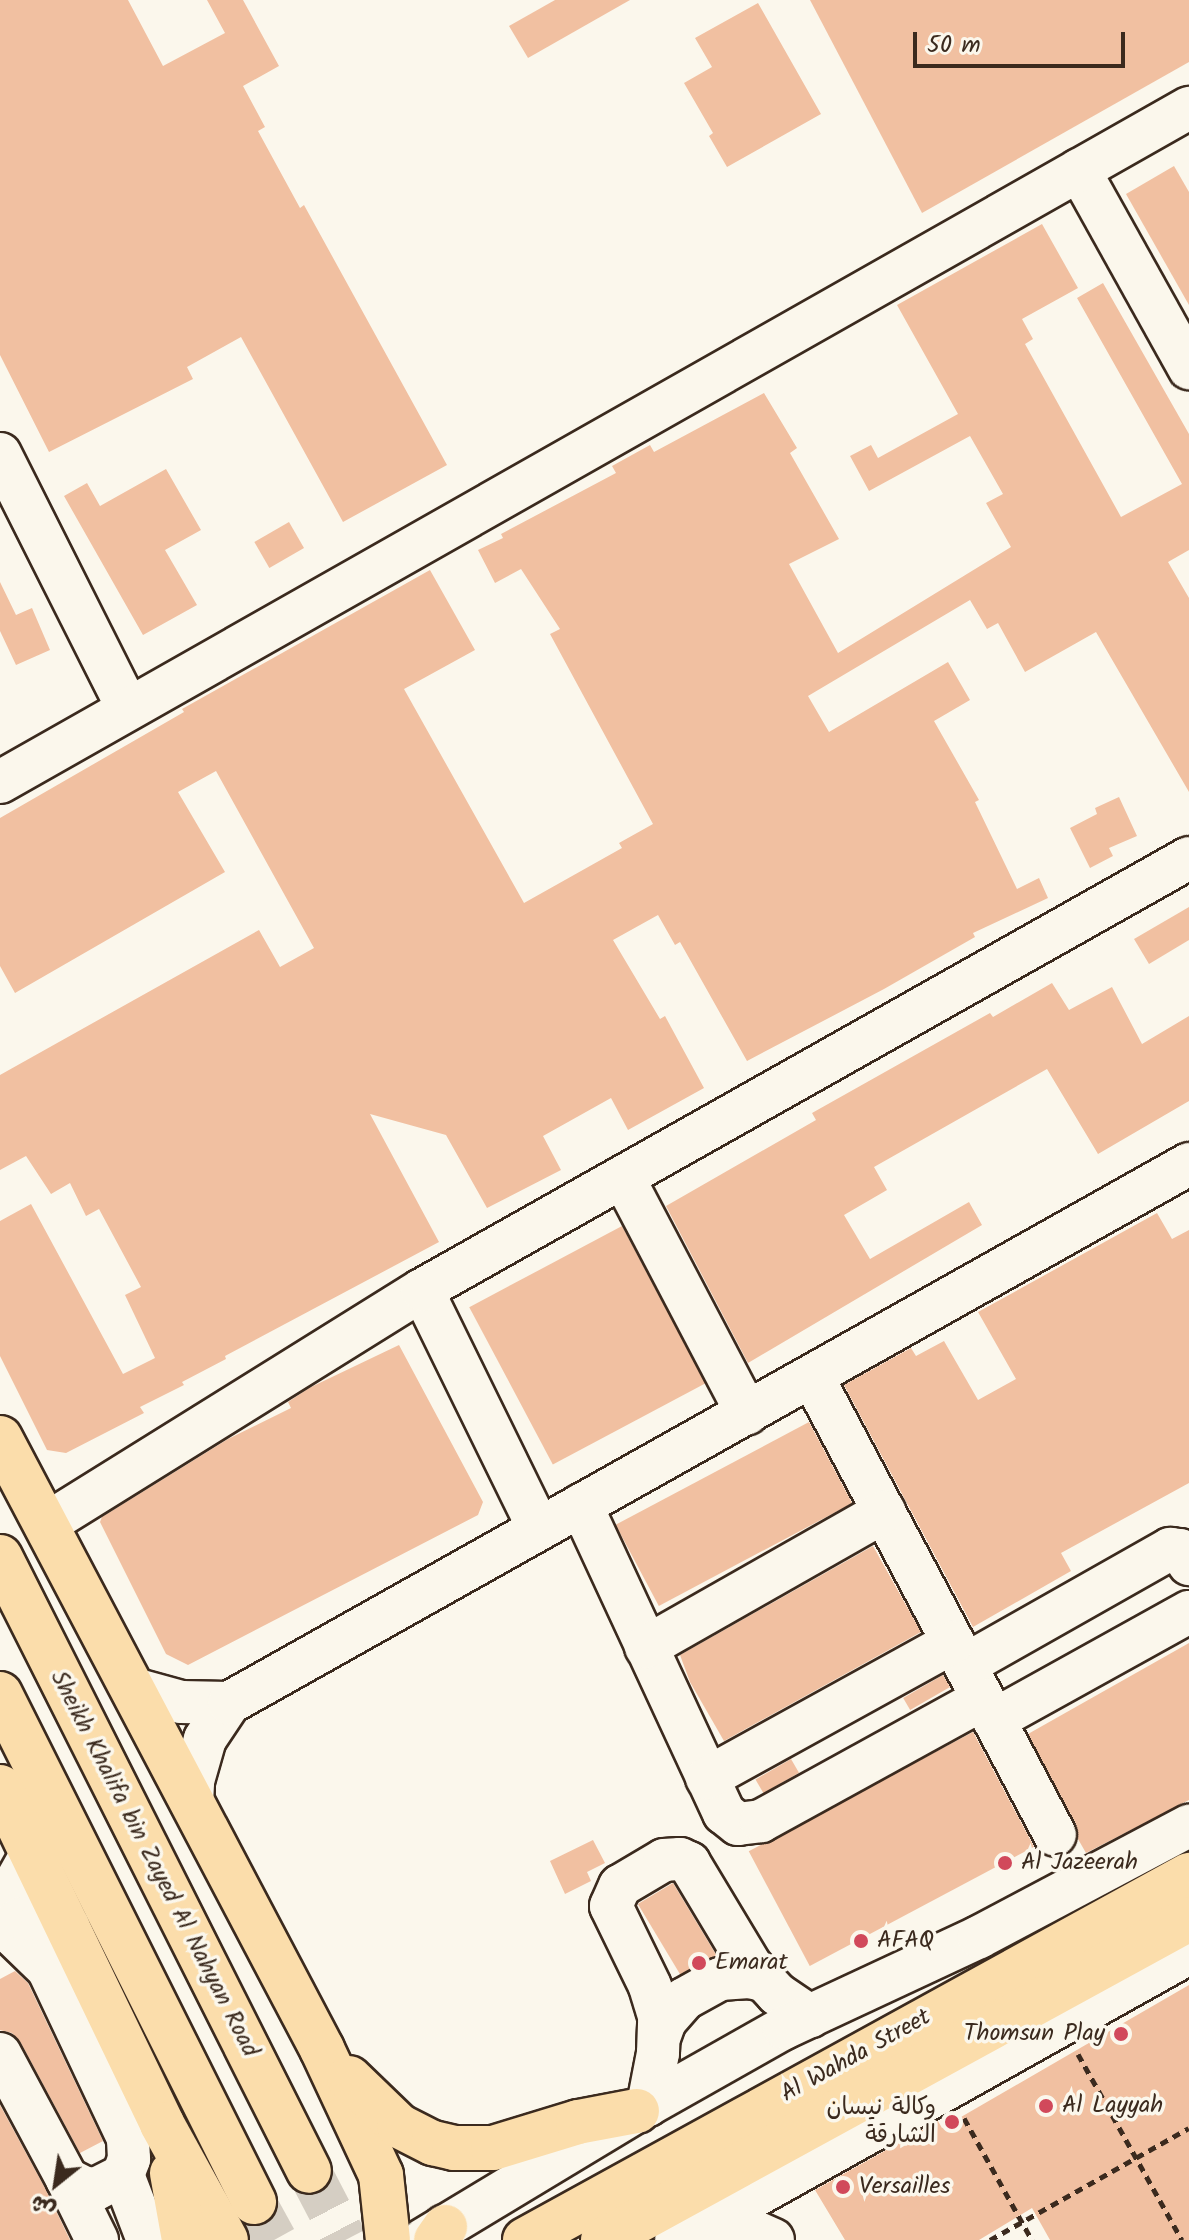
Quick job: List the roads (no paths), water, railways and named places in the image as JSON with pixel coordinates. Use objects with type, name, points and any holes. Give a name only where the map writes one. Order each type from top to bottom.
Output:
[{"type":"highway","points":[[0,1438],[322,2049],[410,2234]]},
{"type":"highway","name":"Sheikh Khalifa bin Zayed Al Nahyan Road","points":[[0,1557],[309,2171]]},
{"type":"highway","points":[[0,1694],[254,2202]]},
{"type":"highway","points":[[0,1787],[162,2124],[226,2240]]},
{"type":"highway","name":"Al Wahda Street","points":[[603,2240],[959,2022],[1189,1875]]},
{"type":"highway","name":"Al Wahda Street","points":[[525,2240],[959,2022],[1189,1919]]},
{"type":"highway","points":[[322,2049],[381,2113],[433,2143],[454,2148],[493,2148],[578,2122],[642,2108]]},
{"type":"highway","points":[[162,2124],[184,2240]]},
{"type":"street","points":[[0,782],[1189,108]]},
{"type":"street","points":[[1079,170],[1189,368]]},
{"type":"street","points":[[0,454],[128,709]]},
{"type":"street","points":[[46,1524],[422,1290],[1189,858]]},
{"type":"street","points":[[192,1803],[193,1781],[205,1739],[229,1703],[1189,1164]]},
{"type":"street","points":[[623,1177],[747,1413]]},
{"type":"street","points":[[422,1290],[539,1529]]},
{"type":"street","points":[[812,1376],[1055,1835]]},
{"type":"street","points":[[581,1505],[707,1778],[730,1820],[754,1825],[974,1682],[1170,1549],[1180,1550],[1189,1564]]},
{"type":"street","points":[[646,1647],[884,1512]]},
{"type":"street","points":[[707,1778],[974,1682],[1189,1612]]},
{"type":"street","points":[[134,1689],[181,1702],[229,1703]]},
{"type":"street","points":[[410,2234],[810,2016],[979,1937],[1189,1826]]},
{"type":"street","points":[[6,1908],[32,1853]]},
{"type":"street","points":[[660,2035],[659,2016],[650,1986],[611,1906],[620,1886],[664,1860],[680,1859],[695,1871],[739,1950],[763,1980],[810,2016]]},
{"type":"street","points":[[6,1908],[68,1926]]},
{"type":"street","points":[[6,1908],[15,1922],[13,1935],[48,1969],[128,2138],[129,2159],[123,2175],[148,2240]]},
{"type":"street","points":[[693,2231],[1189,1953]]},
{"type":"street","points":[[642,2108],[665,2021],[684,1999],[720,1979],[749,1977],[763,1980]]},
{"type":"street","points":[[0,2054],[97,2240]]},
{"type":"street","points":[[67,2179],[85,2188],[96,2189],[123,2175]]},
{"type":"street","points":[[693,2231],[751,2230],[773,2240]]},
{"type":"tunnel","points":[[309,2171],[345,2240]]},
{"type":"tunnel","points":[[254,2202],[275,2240]]},
{"type":"place","name":"Al Jazeerah","points":[[1005,1863]]},
{"type":"place","name":"AFAQ","points":[[861,1941]]},
{"type":"place","name":"Emarat","points":[[699,1963]]},
{"type":"place","name":"Thomsun Play","points":[[1121,2034]]},
{"type":"place","name":"Al Layyah","points":[[1046,2106]]},
{"type":"place","name":"وكالة نيسان الشارقة","points":[[952,2122]]},
{"type":"place","name":"Versailles","points":[[843,2187]]}]
